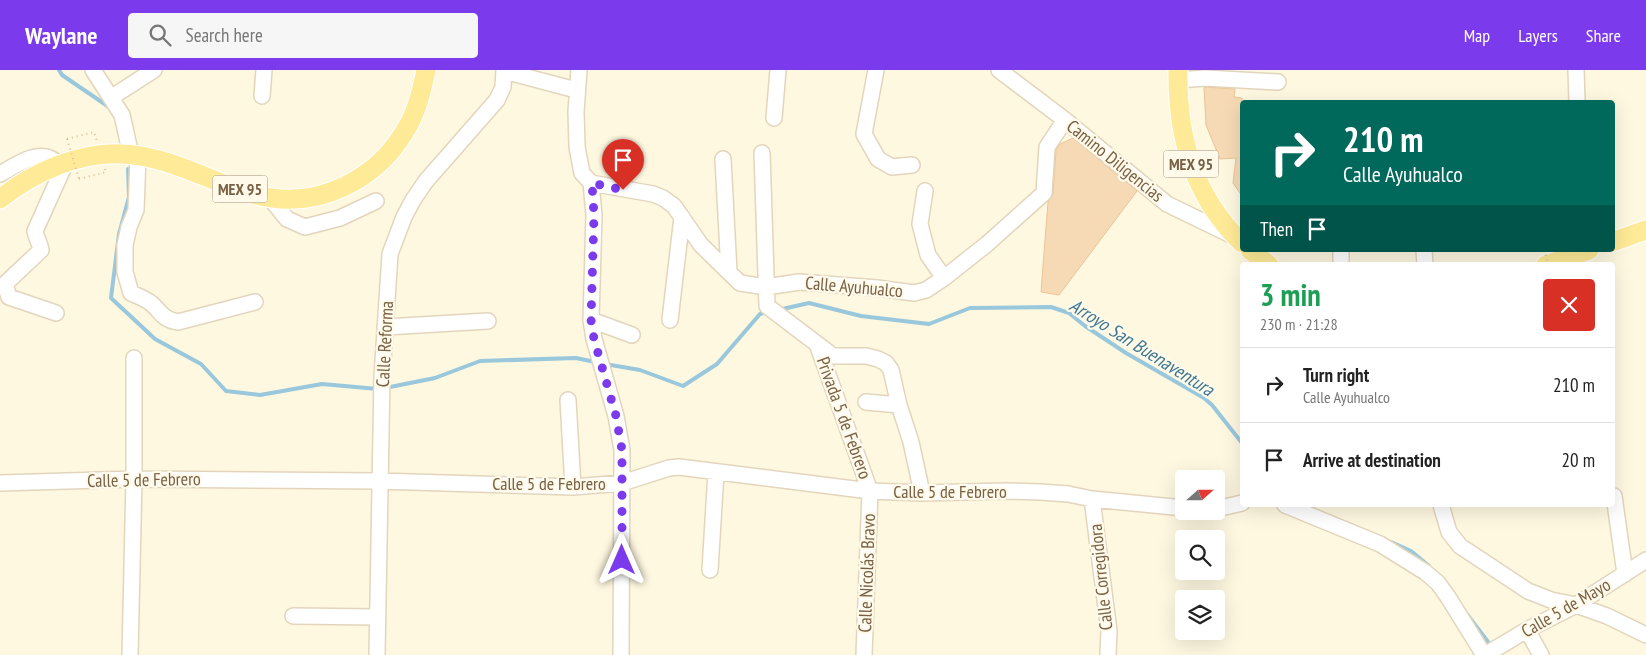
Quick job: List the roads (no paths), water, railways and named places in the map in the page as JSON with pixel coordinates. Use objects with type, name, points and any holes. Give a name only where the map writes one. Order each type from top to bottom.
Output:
[{"type":"main road","name":"MEX 95","points":[[0,199],[22,183],[63,163],[98,156],[123,154],[157,160],[270,198],[296,198],[330,193],[342,189],[368,174],[390,153],[410,124],[417,107],[426,70]]},
{"type":"main road","name":"MEX 95","points":[[1178,75],[1179,116],[1191,164],[1206,196],[1228,227],[1240,240]]},
{"type":"main road","points":[[1615,241],[1646,230]]},
{"type":"main road","name":"MEX 95","points":[[1254,252],[1265,262]]},
{"type":"main road","points":[[1556,262],[1584,252]]},
{"type":"street","points":[[93,70],[112,97],[125,121],[135,156],[136,210],[128,227],[125,245],[125,272],[131,293],[148,302],[163,316],[178,322],[255,302]]},
{"type":"street","points":[[112,97],[154,70]]},
{"type":"street","points":[[262,96],[264,70]]},
{"type":"street","points":[[579,70],[576,90],[577,147],[582,173],[592,183],[594,215],[591,320],[594,339],[616,416],[622,450],[621,655]]},
{"type":"street","points":[[774,118],[778,70]]},
{"type":"street","points":[[876,70],[864,134],[878,159],[892,167],[912,164]]},
{"type":"street","name":"Camino Diligencias","points":[[999,70],[1167,204],[1240,242]]},
{"type":"street","points":[[1576,70],[1577,100]]},
{"type":"street","points":[[504,71],[576,90]]},
{"type":"street","name":"Calle Reforma","points":[[377,655],[382,377],[390,254],[404,217],[426,181],[497,100],[503,87],[504,71]]},
{"type":"street","points":[[1178,75],[1278,82]]},
{"type":"street","name":"Calle Ayuhualco","points":[[592,183],[653,194],[663,198],[674,206],[701,245],[740,283],[766,287],[799,282],[878,288],[914,293],[926,290],[944,278],[987,244],[1044,194],[1047,147],[1064,120]]},
{"type":"street","points":[[762,153],[767,306],[834,356],[866,356],[886,363],[890,370],[911,442],[922,493]]},
{"type":"street","points":[[0,174],[35,157],[46,157],[63,163],[36,231],[36,237],[41,250],[5,284],[9,297],[56,312]]},
{"type":"street","points":[[723,159],[729,272]]},
{"type":"street","points":[[925,191],[920,224],[928,255],[944,278]]},
{"type":"street","points":[[270,198],[286,219],[305,227],[340,218],[376,201]]},
{"type":"street","points":[[670,320],[682,217]]},
{"type":"street","points":[[385,327],[488,320]]},
{"type":"street","points":[[591,320],[632,335]]},
{"type":"street","name":"Privada 5 de Febrero","points":[[817,344],[870,491]]},
{"type":"street","points":[[130,655],[134,479],[134,358]]},
{"type":"street","points":[[568,400],[573,487]]},
{"type":"street","points":[[866,402],[899,405]]},
{"type":"street","name":"Calle 5 de Febrero","points":[[0,483],[134,479],[380,481],[573,487],[622,483],[669,468],[679,467],[870,491],[922,493],[1006,491],[1068,494],[1092,499],[1175,507]]},
{"type":"street","points":[[710,570],[716,472]]},
{"type":"street","name":"Calle Nicolás Bravo","points":[[864,655],[870,491]]},
{"type":"street","name":"Calle Corregidora","points":[[1092,499],[1109,631],[1108,655]]},
{"type":"street","points":[[1225,507],[1240,503]]},
{"type":"street","points":[[1615,504],[1624,574]]},
{"type":"street","points":[[1290,507],[1380,544],[1425,572],[1438,583],[1448,596],[1485,655]]},
{"type":"street","points":[[1442,507],[1449,532],[1460,546],[1528,592],[1551,600],[1576,604],[1607,616],[1646,635]]},
{"type":"street","name":"Calle 5 de Mayo","points":[[1485,655],[1576,604],[1646,560]]},
{"type":"street","points":[[293,616],[378,617]]},
{"type":"street","points":[[1527,630],[1541,655]]},
{"type":"waterway","name":"Arroyo San Buenaventura","points":[[59,70],[62,75],[109,107]]},
{"type":"waterway","name":"Arroyo San Buenaventura","points":[[128,169],[129,197],[119,234],[111,298],[155,339],[201,364],[226,391],[260,395],[322,384],[378,389]]},
{"type":"waterway","name":"Arroyo San Buenaventura","points":[[778,310],[809,303],[861,316],[929,324],[970,308],[1051,307],[1069,313],[1126,353],[1204,398],[1212,405],[1240,440]]},
{"type":"waterway","name":"Arroyo San Buenaventura","points":[[605,364],[640,370],[683,386],[717,364],[760,314],[767,312]]},
{"type":"waterway","name":"Arroyo San Buenaventura","points":[[385,388],[435,378],[480,361],[576,358],[595,362]]},
{"type":"waterway","name":"Arroyo San Buenaventura","points":[[1391,542],[1411,551],[1429,566]]},
{"type":"waterway","name":"Arroyo San Buenaventura","points":[[1466,613],[1492,647]]}]
